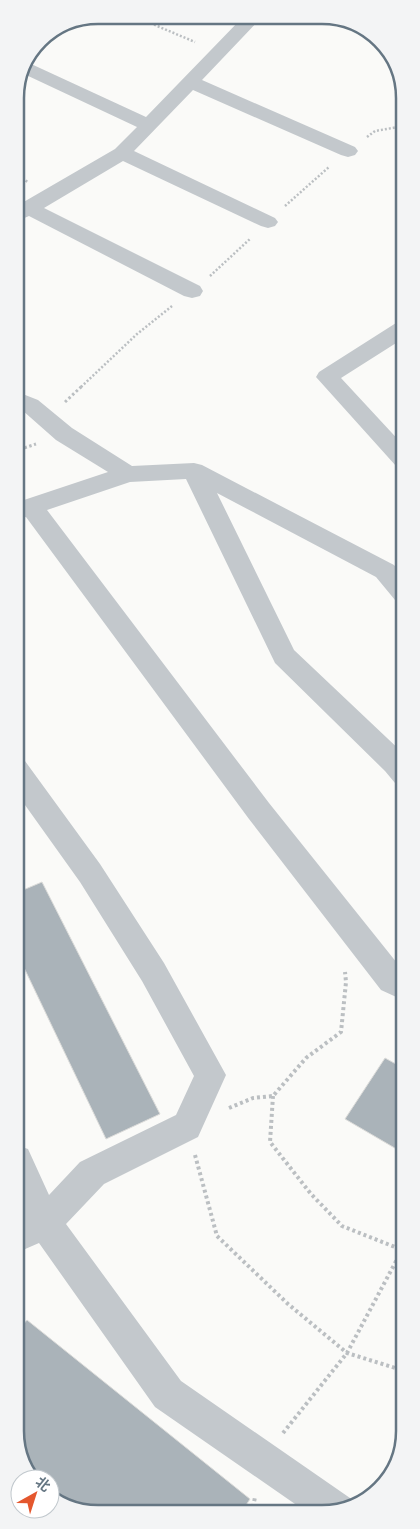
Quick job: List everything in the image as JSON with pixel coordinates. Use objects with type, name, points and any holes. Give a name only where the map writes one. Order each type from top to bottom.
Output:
[{"type":"street","points":[[24,211],[122,153],[246,24]]},
{"type":"street","points":[[30,69],[148,126]]},
{"type":"street","points":[[190,82],[348,151]]},
{"type":"street","points":[[122,153],[268,222]]},
{"type":"street","points":[[24,213],[192,291]]},
{"type":"street","points":[[396,333],[327,377],[396,451]]},
{"type":"street","points":[[24,402],[30,405],[64,434],[128,474]]},
{"type":"street","points":[[194,471],[284,656],[396,764]]},
{"type":"street","points":[[24,510],[128,474],[194,471],[385,571],[396,584]]},
{"type":"street","points":[[24,511],[392,980],[396,982]]},
{"type":"street","points":[[24,780],[90,873],[153,972],[210,1076],[186,1126],[92,1173],[31,1230]]},
{"type":"street","points":[[24,1197],[31,1230],[168,1394],[328,1505]]},
{"type":"path","points":[[152,24],[219,52]]},
{"type":"path","points":[[47,419],[137,334],[214,273],[305,187],[348,151],[375,131],[396,127]]},
{"type":"path","points":[[345,919],[340,936],[346,982],[341,1032],[306,1058],[273,1096],[270,1142],[311,1194],[342,1226],[396,1247]]},
{"type":"path","points":[[273,1096],[253,1098],[186,1126],[217,1236],[288,1304],[347,1353],[396,1368]]},
{"type":"path","points":[[253,1505],[262,1459],[347,1353],[396,1263]]},
{"type":"building","points":[[42,882],[160,1114],[106,1139],[24,968],[24,890]]},
{"type":"building","points":[[385,1058],[396,1064],[396,1149],[345,1119]]},
{"type":"building","points":[[27,1320],[250,1499],[246,1505],[98,1505],[70,1500],[60,1494],[60,1469],[34,1469],[26,1450],[24,1431],[24,1324]]}]
